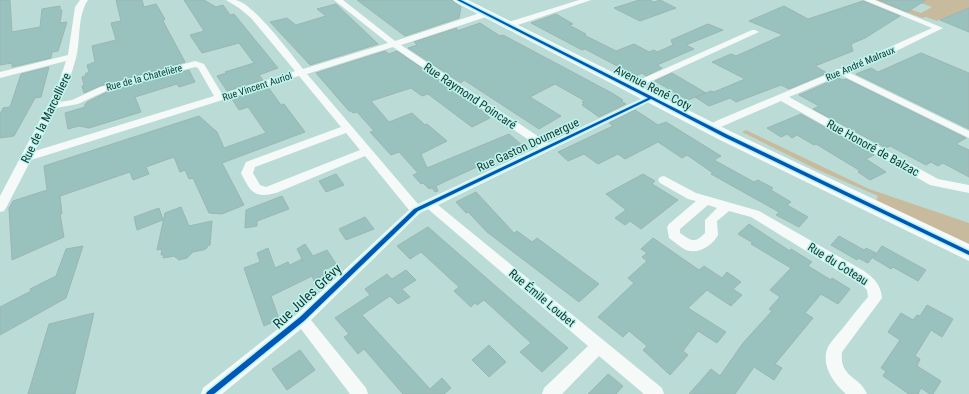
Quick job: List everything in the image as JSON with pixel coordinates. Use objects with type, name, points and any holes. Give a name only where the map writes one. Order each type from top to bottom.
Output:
[{"type":"main road","name":"Avenue René Coty","points":[[459,0],[650,98],[839,192],[969,253]]},
{"type":"street","name":"Rue de la Marcelliere","points":[[0,208],[62,88],[72,57],[79,8],[84,0]]},
{"type":"street","points":[[232,0],[254,16],[366,152],[416,210]]},
{"type":"street","name":"Rue Raymond Poincaré","points":[[338,0],[394,44],[547,147]]},
{"type":"street","points":[[509,26],[587,0]]},
{"type":"street","name":"Rue André Malraux","points":[[710,128],[939,28],[868,0]]},
{"type":"street","name":"Rue Vincent Auriol","points":[[27,157],[394,44],[486,14]]},
{"type":"street","points":[[631,87],[755,32]]},
{"type":"street","points":[[0,75],[72,57]]},
{"type":"street","name":"Rue de la Chatelière","points":[[53,106],[75,102],[102,88],[195,64],[202,66],[220,98]]},
{"type":"street","points":[[839,72],[969,135]]},
{"type":"street","name":"Rue Honoré de Balzac","points":[[781,97],[934,182],[969,189]]},
{"type":"street","name":"Rue Gaston Doumergue","points":[[416,210],[650,98]]},
{"type":"street","points":[[347,128],[250,165],[247,173],[257,190],[261,192],[272,190],[366,152]]},
{"type":"street","name":"Rue du Coteau","points":[[664,180],[692,196],[754,214],[859,275],[868,282],[875,290],[875,298],[835,350],[833,359],[836,372],[847,385],[859,394]]},
{"type":"street","points":[[706,200],[673,227],[674,235],[690,246],[701,246],[712,235],[711,220],[727,206]]},
{"type":"street","name":"Rue Émile Loubet","points":[[428,203],[656,394]]},
{"type":"street","name":"Rue Jules Grévy","points":[[209,394],[302,319],[416,210]]},
{"type":"street","points":[[302,319],[360,394]]},
{"type":"street","points":[[550,394],[599,346]]},
{"type":"shaded area","points":[[875,0],[883,0],[921,13],[932,7],[913,0],[969,0],[969,8],[937,21],[926,17],[922,18]]},
{"type":"shaded area","points":[[746,130],[869,189],[969,223],[969,245],[876,201],[878,196],[816,169],[742,132]]},
{"type":"building","points":[[0,0],[10,0],[12,32],[40,27],[42,9],[60,6],[60,10],[62,10],[60,23],[67,22],[58,51],[52,52],[51,58],[12,67],[12,63],[0,65]]},
{"type":"building","points":[[116,0],[142,0],[144,7],[156,4],[165,19],[163,21],[185,62],[100,86],[84,93],[82,77],[86,76],[85,74],[89,72],[87,65],[95,62],[92,46],[116,40],[111,23],[121,21]]},
{"type":"building","points":[[184,0],[204,0],[216,7],[223,5],[230,15],[234,14],[278,68],[259,75],[263,80],[227,91],[217,76],[254,63],[239,43],[202,53],[190,35],[204,31]]},
{"type":"building","points":[[357,0],[452,0],[461,7],[459,18],[405,36]]},
{"type":"building","points":[[639,0],[649,0],[654,2],[660,0],[676,8],[640,21],[614,8]]},
{"type":"building","points":[[879,0],[926,0],[907,12]]},
{"type":"building","points":[[863,1],[900,16],[865,38],[851,44],[853,51],[815,66],[827,73],[789,89],[781,85],[736,102],[730,98],[709,106],[695,97],[711,91],[714,92],[745,79],[712,62],[731,54],[736,56],[783,35],[749,21],[784,6],[808,19]]},
{"type":"building","points":[[336,4],[378,44],[310,65],[270,22],[287,18],[296,25],[326,16],[317,9]]},
{"type":"building","points":[[969,8],[969,32],[940,20]]},
{"type":"building","points":[[556,14],[573,24],[569,25],[586,34],[584,35],[616,51],[634,44],[649,52],[654,50],[657,52],[673,45],[671,40],[708,24],[723,30],[686,45],[694,49],[657,65],[662,68],[646,76],[642,73],[636,76],[531,23]]},
{"type":"building","points":[[480,23],[500,36],[503,35],[612,93],[623,100],[621,101],[626,104],[599,117],[582,105],[584,104],[582,102],[585,101],[555,84],[530,97],[561,116],[539,129],[464,80],[461,83],[408,48],[417,45],[414,42],[457,28],[457,31]]},
{"type":"building","points":[[385,51],[389,54],[397,51],[474,104],[490,118],[472,127],[428,94],[422,96],[411,88],[371,101],[389,122],[412,113],[425,125],[427,124],[447,141],[421,154],[427,168],[509,134],[523,146],[436,186],[438,191],[435,192],[432,188],[429,189],[423,183],[421,184],[413,175],[418,173],[399,152],[391,155],[370,132],[374,131],[357,112],[353,113],[349,111],[316,73]]},
{"type":"building","points":[[921,53],[969,73],[969,129],[856,74],[871,68],[878,72]]},
{"type":"building","points":[[49,67],[41,97],[35,98],[14,136],[0,138],[0,114],[3,108],[10,107],[21,74]]},
{"type":"building","points":[[189,70],[195,82],[179,87],[177,84],[135,97],[141,112],[89,128],[79,126],[68,129],[65,113],[85,107],[87,102],[107,92]]},
{"type":"building","points":[[672,73],[706,93],[688,100],[655,81]]},
{"type":"building","points":[[838,78],[843,80],[846,79],[966,138],[956,144],[969,150],[969,177],[943,163],[938,166],[931,162],[926,165],[890,146],[886,148],[813,109],[819,106],[799,95]]},
{"type":"building","points":[[268,87],[281,105],[284,104],[305,132],[222,163],[244,205],[222,214],[209,213],[193,178],[189,179],[185,170],[180,172],[174,157],[146,167],[149,174],[133,180],[130,172],[60,196],[62,214],[60,214],[64,237],[12,260],[9,208],[13,201],[47,190],[44,166],[199,116],[217,132],[224,148],[266,133],[248,107],[239,110],[232,99]]},
{"type":"building","points":[[635,110],[658,125],[666,122],[721,156],[714,160],[754,182],[758,180],[773,188],[771,190],[791,202],[787,205],[808,217],[799,227],[776,215],[779,212],[711,174],[713,173],[687,155],[682,158],[658,142],[625,159],[618,154],[598,164],[584,154],[568,161],[558,152],[613,126],[609,123]]},
{"type":"building","points":[[801,114],[874,155],[866,159],[886,172],[870,180],[858,172],[860,171],[854,167],[816,144],[814,145],[797,135],[792,138],[787,134],[781,137],[767,128]]},
{"type":"building","points":[[336,174],[344,185],[326,192],[319,181]]},
{"type":"building","points":[[643,174],[655,181],[652,184],[678,200],[641,229],[630,221],[625,225],[615,218],[626,210],[606,194]]},
{"type":"building","points":[[476,192],[514,233],[517,231],[532,242],[537,238],[599,284],[579,302],[487,232],[456,202]]},
{"type":"building","points":[[282,196],[289,209],[257,221],[257,226],[245,228],[246,210]]},
{"type":"building","points":[[181,207],[189,226],[212,221],[210,245],[203,250],[193,252],[187,258],[179,260],[174,256],[163,258],[164,255],[161,255],[162,249],[157,250],[165,213]]},
{"type":"building","points":[[159,208],[163,220],[137,230],[134,217]]},
{"type":"building","points":[[365,217],[374,229],[346,240],[339,229]]},
{"type":"building","points":[[749,224],[790,251],[791,249],[812,262],[808,266],[831,280],[832,278],[850,289],[838,304],[821,294],[805,313],[813,318],[775,364],[782,368],[774,380],[754,367],[735,394],[689,394],[711,369],[720,376],[743,343],[772,311],[769,309],[780,297],[770,290],[791,268],[751,244],[753,243],[738,234]]},
{"type":"building","points":[[428,227],[568,348],[542,372],[520,352],[531,343],[484,300],[477,305],[475,303],[471,307],[454,291],[459,287],[421,252],[410,259],[397,246]]},
{"type":"building","points":[[839,236],[864,250],[866,248],[876,253],[868,263],[858,258],[857,260],[831,245]]},
{"type":"building","points":[[653,238],[699,270],[704,266],[722,278],[727,272],[741,282],[733,289],[742,295],[731,306],[707,290],[688,308],[726,332],[717,343],[698,331],[683,351],[688,355],[670,375],[643,350],[647,346],[629,331],[623,337],[598,317],[634,283],[628,278],[647,261],[642,257],[647,253],[641,249]]},
{"type":"building","points":[[305,244],[313,256],[327,250],[336,264],[322,271],[325,276],[314,281],[312,276],[271,296],[279,319],[264,326],[244,268],[260,262],[257,253],[268,248],[275,268],[288,262],[290,265],[302,259],[297,249]]},
{"type":"building","points":[[83,246],[66,298],[0,335],[0,307],[31,291],[30,289],[56,276],[66,249]]},
{"type":"building","points":[[882,246],[926,270],[918,281],[893,267],[891,269],[873,258]]},
{"type":"building","points":[[406,270],[416,280],[402,289],[410,297],[398,304],[390,296],[362,315],[430,389],[442,378],[451,388],[444,394],[403,394],[364,349],[358,354],[344,337],[349,334],[335,318],[370,295],[365,289],[387,274],[392,279]]},
{"type":"building","points":[[927,305],[953,319],[942,337],[931,330],[915,356],[920,359],[917,366],[941,381],[933,394],[930,394],[921,388],[918,394],[909,394],[883,376],[886,371],[881,368],[900,340],[888,332],[901,313],[913,320],[917,315],[920,316]]},
{"type":"building","points":[[94,313],[75,394],[28,394],[49,324]]},
{"type":"building","points":[[489,345],[506,362],[489,377],[472,360]]},
{"type":"building","points":[[300,350],[315,370],[287,390],[272,369]]},
{"type":"building","points":[[608,374],[623,386],[616,394],[588,394]]},
{"type":"cycle path","points":[[459,0],[726,136],[969,253]]},
{"type":"cycle path","points":[[209,394],[302,319],[416,210],[650,98]]}]
